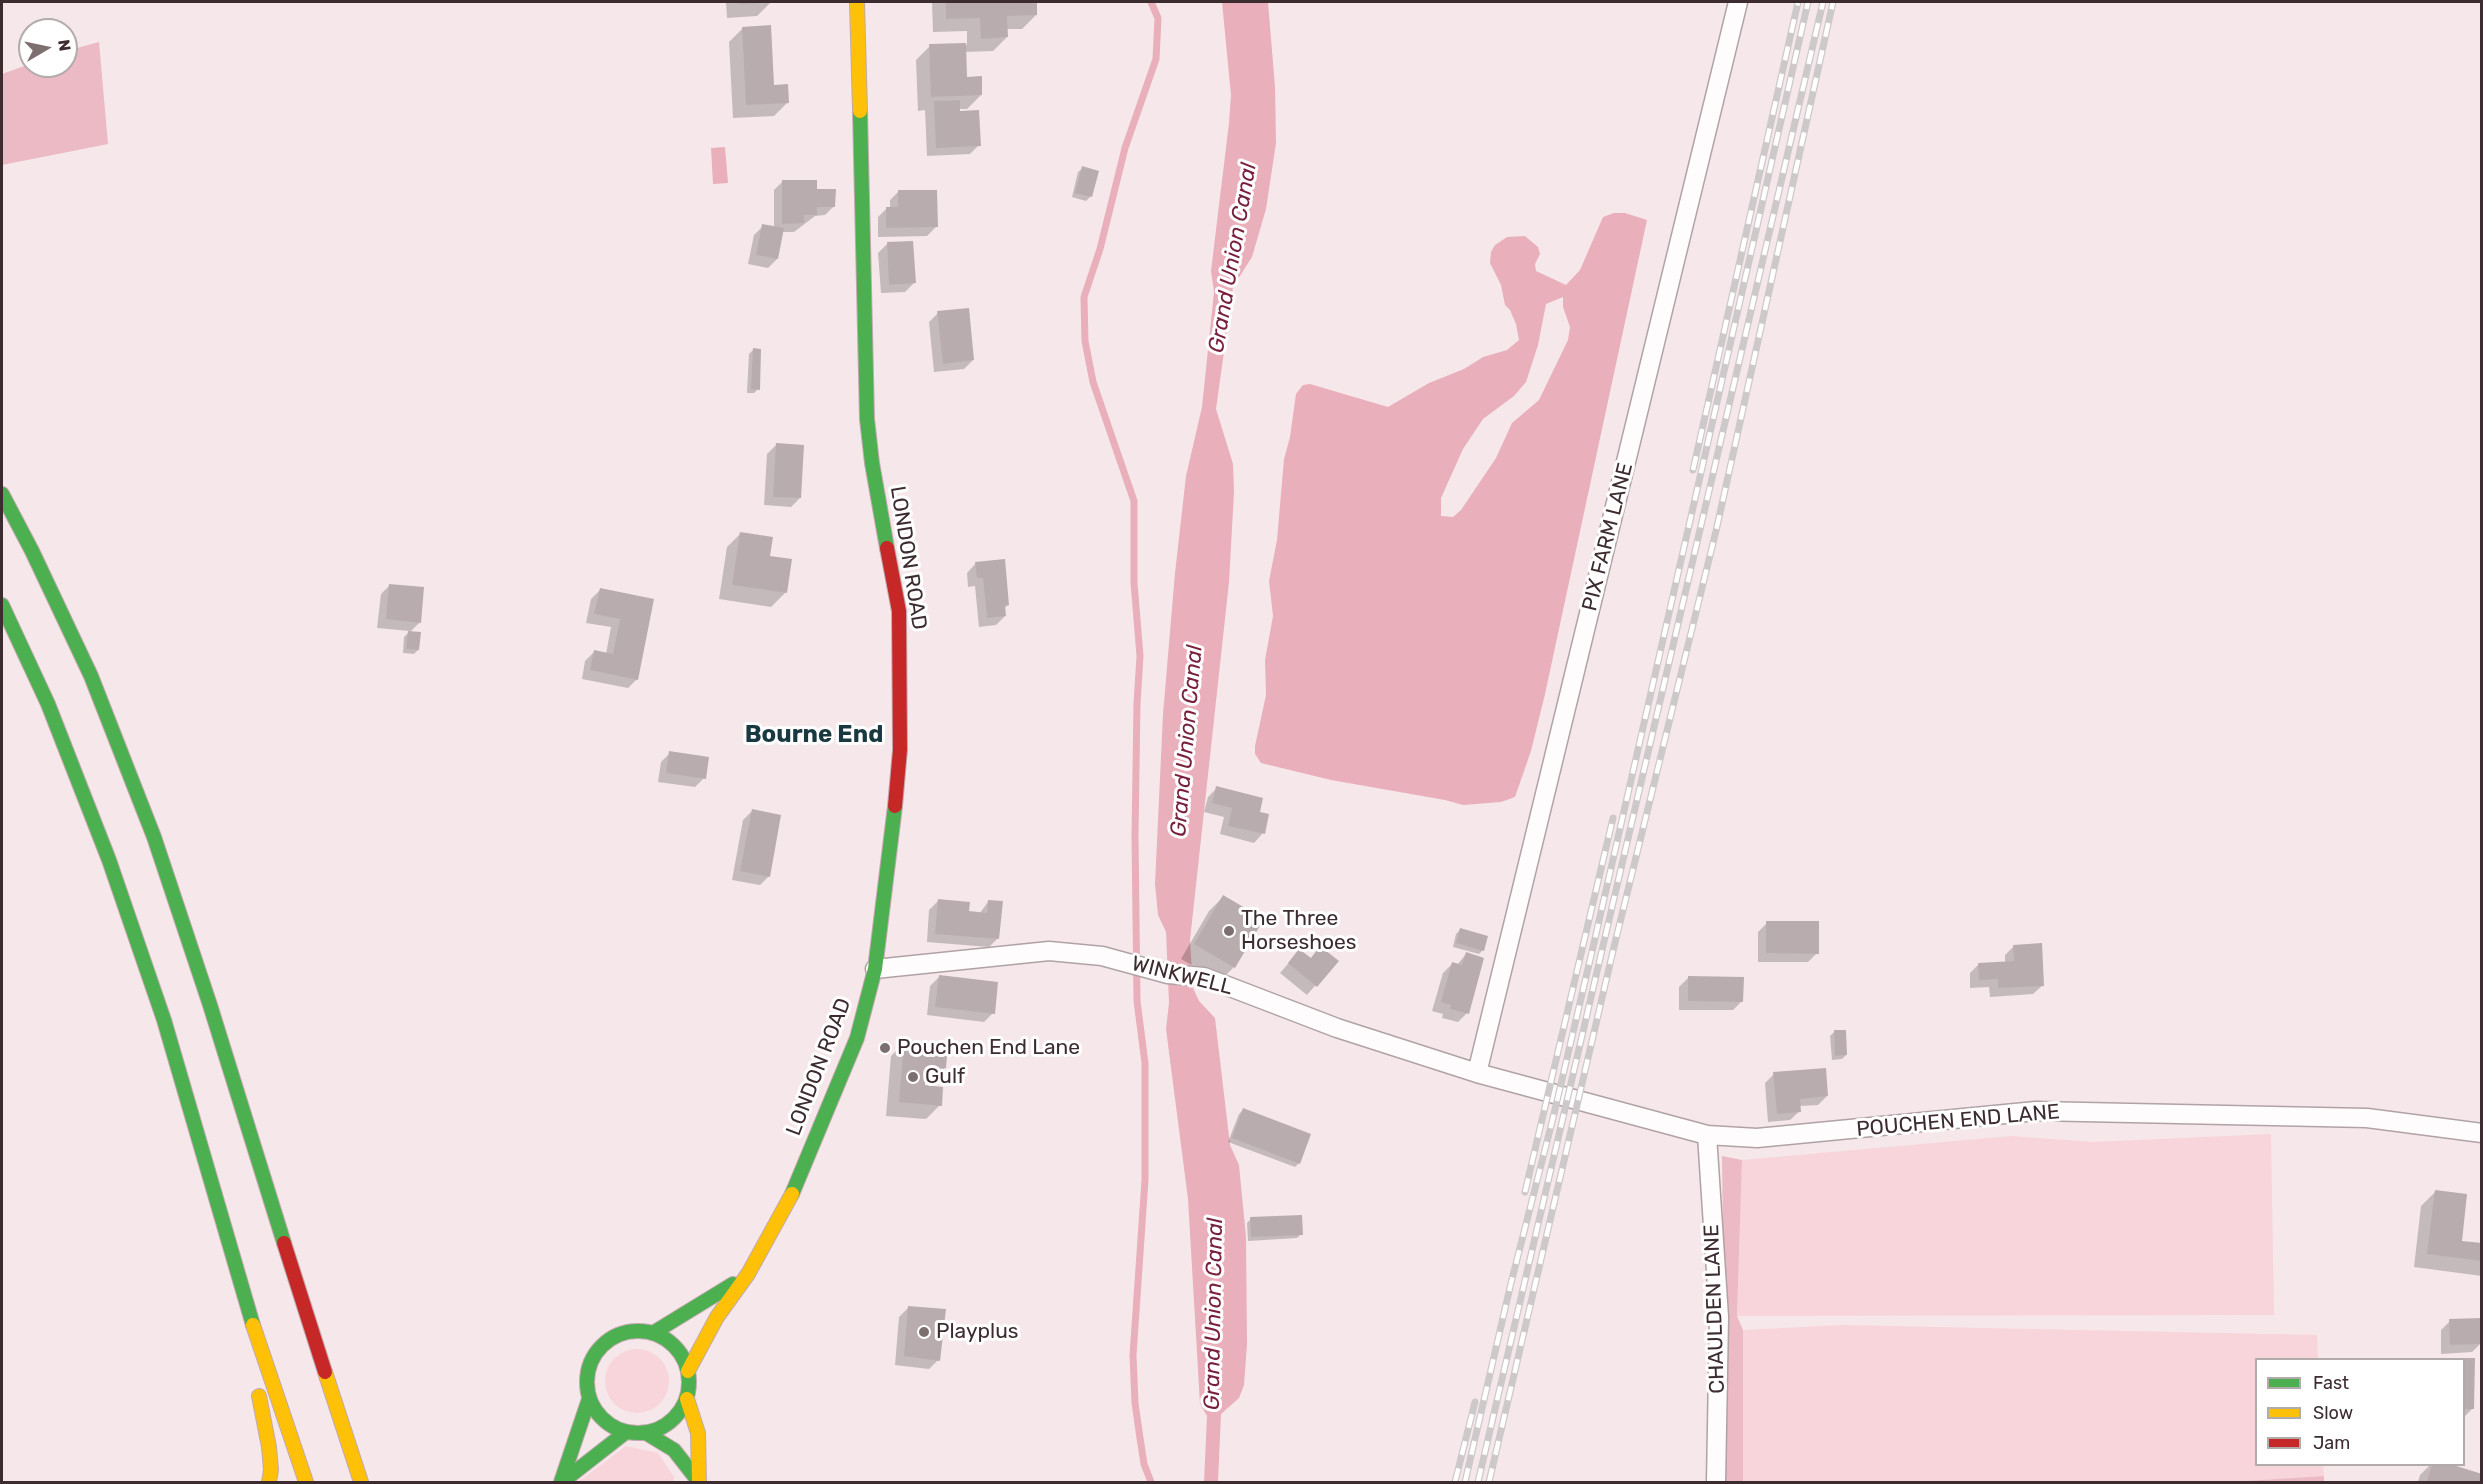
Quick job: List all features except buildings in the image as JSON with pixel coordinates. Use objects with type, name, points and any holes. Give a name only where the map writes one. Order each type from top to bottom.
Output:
[{"type":"main road","name":"LONDON ROAD","points":[[688,1371],[717,1317],[748,1274],[805,1164],[857,1038],[875,969],[892,846],[900,750],[899,611],[872,463],[867,420],[858,2]]},
{"type":"main road","points":[[2,494],[32,551],[91,676],[154,837],[210,1005],[361,1482]]},
{"type":"main road","points":[[2,605],[48,704],[109,860],[164,1020],[263,1358],[306,1482]]},
{"type":"main road","points":[[230,1250],[269,1447],[271,1470],[269,1482]]},
{"type":"main road","points":[[653,1332],[748,1274]]},
{"type":"main road","points":[[637,1330],[653,1332],[676,1347],[688,1371],[687,1399],[681,1411],[660,1429],[646,1433],[626,1432],[610,1425],[597,1414],[589,1399],[586,1383],[589,1367],[596,1352],[607,1341],[621,1333],[637,1330]]},
{"type":"main road","points":[[561,1482],[589,1399]]},
{"type":"main road","points":[[687,1399],[698,1433],[699,1482]]},
{"type":"main road","points":[[561,1482],[626,1432]]},
{"type":"main road","points":[[646,1433],[674,1450],[699,1482]]},
{"type":"street","name":"PIX FARM LANE","points":[[1477,1073],[1738,2]]},
{"type":"street","name":"WINKWELL","points":[[875,969],[1048,951],[1102,956],[1160,971],[1204,977],[1337,1028],[1477,1073]]},
{"type":"street","name":"POUCHEN END LANE","points":[[1477,1073],[1707,1135],[1757,1138],[2036,1111],[2367,1118],[2481,1133]]},
{"type":"street","name":"CHAULDEN LANE","points":[[1707,1135],[1719,1317],[1716,1482]]},
{"type":"shaded area","points":[[99,42],[108,144],[2,165],[2,74],[18,68],[18,78],[78,78],[78,48]]},
{"type":"shaded area","points":[[2271,1134],[2274,1315],[1737,1316],[1742,1160],[2011,1136],[2093,1142]]},
{"type":"shaded area","points":[[1722,1156],[1742,1160],[1737,1316],[1743,1330],[1743,1482],[1722,1482],[1724,1317]]},
{"type":"shaded area","points":[[1843,1325],[2317,1335],[2318,1358],[2255,1358],[2255,1466],[2323,1466],[2324,1476],[2230,1482],[1743,1482],[1743,1330]]},
{"type":"shaded area","points":[[631,1349],[643,1349],[660,1358],[667,1369],[669,1381],[667,1393],[660,1404],[643,1413],[631,1413],[619,1408],[610,1399],[605,1387],[605,1375],[610,1363],[619,1354]]},
{"type":"shaded area","points":[[626,1446],[658,1453],[674,1477],[674,1482],[578,1482]]},
{"type":"shaded area","points":[[2324,1476],[2324,1482],[2230,1482]]},
{"type":"water","name":"Grand Union Canal","points":[[1222,2],[1268,2],[1275,87],[1276,143],[1266,209],[1252,257],[1233,287],[1216,409],[1233,464],[1234,492],[1229,582],[1190,940],[1193,988],[1199,1001],[1215,1018],[1230,1145],[1239,1165],[1246,1237],[1247,1344],[1244,1385],[1239,1398],[1221,1414],[1218,1482],[1204,1482],[1207,1416],[1200,1404],[1188,1199],[1166,1029],[1169,1003],[1166,932],[1158,915],[1155,884],[1163,714],[1175,573],[1186,476],[1202,407],[1214,292],[1211,271],[1229,123],[1231,95]]},
{"type":"water","points":[[725,147],[728,183],[713,184],[711,148]]},
{"type":"water","points":[[1614,213],[1625,213],[1647,220],[1545,694],[1531,751],[1515,797],[1501,802],[1463,805],[1331,780],[1261,763],[1255,754],[1255,746],[1266,695],[1265,660],[1273,616],[1269,581],[1277,540],[1284,459],[1290,437],[1296,394],[1303,385],[1310,384],[1388,407],[1429,383],[1464,369],[1483,357],[1507,350],[1519,340],[1516,324],[1510,310],[1505,305],[1501,285],[1490,263],[1491,252],[1495,245],[1507,237],[1525,236],[1538,247],[1540,254],[1535,264],[1536,271],[1566,285],[1580,270],[1603,217]],"holes":[[[1563,297],[1563,307],[1570,327],[1568,340],[1539,400],[1512,423],[1496,458],[1461,510],[1453,517],[1441,516],[1441,498],[1463,449],[1483,419],[1514,396],[1526,382],[1538,345],[1546,304]]]},
{"type":"waterway","points":[[1151,2],[1158,18],[1156,59],[1125,148],[1100,249],[1084,297],[1085,341],[1093,382],[1134,501],[1134,583],[1140,656],[1135,836],[1137,1001],[1145,1063],[1145,1180],[1133,1355],[1135,1403],[1144,1464],[1151,1482]]},
{"type":"railway","points":[[1693,470],[1798,2]]},
{"type":"railway","points":[[1465,1482],[1594,943],[1808,2]]},
{"type":"railway","points":[[1478,1482],[1823,2]]},
{"type":"railway","points":[[1489,1482],[1613,951],[1716,531],[1833,2]]},
{"type":"railway","points":[[1525,1192],[1613,818]]},
{"type":"railway","points":[[1455,1482],[1475,1402]]},
{"type":"traffic: fast","points":[[860,111],[867,419],[872,463],[887,548]]},
{"type":"traffic: fast","points":[[2,494],[32,551],[91,676],[154,837],[210,1005],[284,1243]]},
{"type":"traffic: fast","points":[[2,605],[48,704],[109,860],[164,1020],[253,1325]]},
{"type":"traffic: fast","points":[[792,1194],[857,1038],[875,969],[895,806]]},
{"type":"traffic: fast","points":[[653,1333],[733,1284]]},
{"type":"traffic: fast","points":[[638,1331],[658,1335],[674,1346],[685,1362],[689,1382],[685,1402],[674,1418],[658,1429],[638,1433],[618,1429],[602,1418],[591,1402],[587,1382],[591,1362],[602,1346],[618,1335],[638,1331]]},
{"type":"traffic: fast","points":[[561,1482],[589,1399]]},
{"type":"traffic: fast","points":[[562,1482],[626,1432]]},
{"type":"traffic: fast","points":[[646,1433],[674,1450],[699,1482]]},
{"type":"traffic: slow","points":[[857,2],[860,111]]},
{"type":"traffic: slow","points":[[688,1371],[717,1317],[748,1274],[792,1194]]},
{"type":"traffic: slow","points":[[253,1325],[306,1482]]},
{"type":"traffic: slow","points":[[325,1372],[361,1482]]},
{"type":"traffic: slow","points":[[259,1396],[269,1447],[271,1470],[269,1482]]},
{"type":"traffic: slow","points":[[687,1399],[698,1433],[699,1482]]},
{"type":"traffic: jam","points":[[887,548],[899,611],[900,750],[895,806]]},
{"type":"traffic: jam","points":[[284,1243],[325,1372]]},
{"type":"place","name":"The Three Horseshoes","points":[[1229,931]]},
{"type":"place","name":"Pouchen End Lane","points":[[885,1048]]},
{"type":"place","name":"Gulf","points":[[913,1077]]},
{"type":"place","name":"Playplus","points":[[924,1332]]},
{"type":"district","name":"Bourne End","points":[[814,735]]}]
